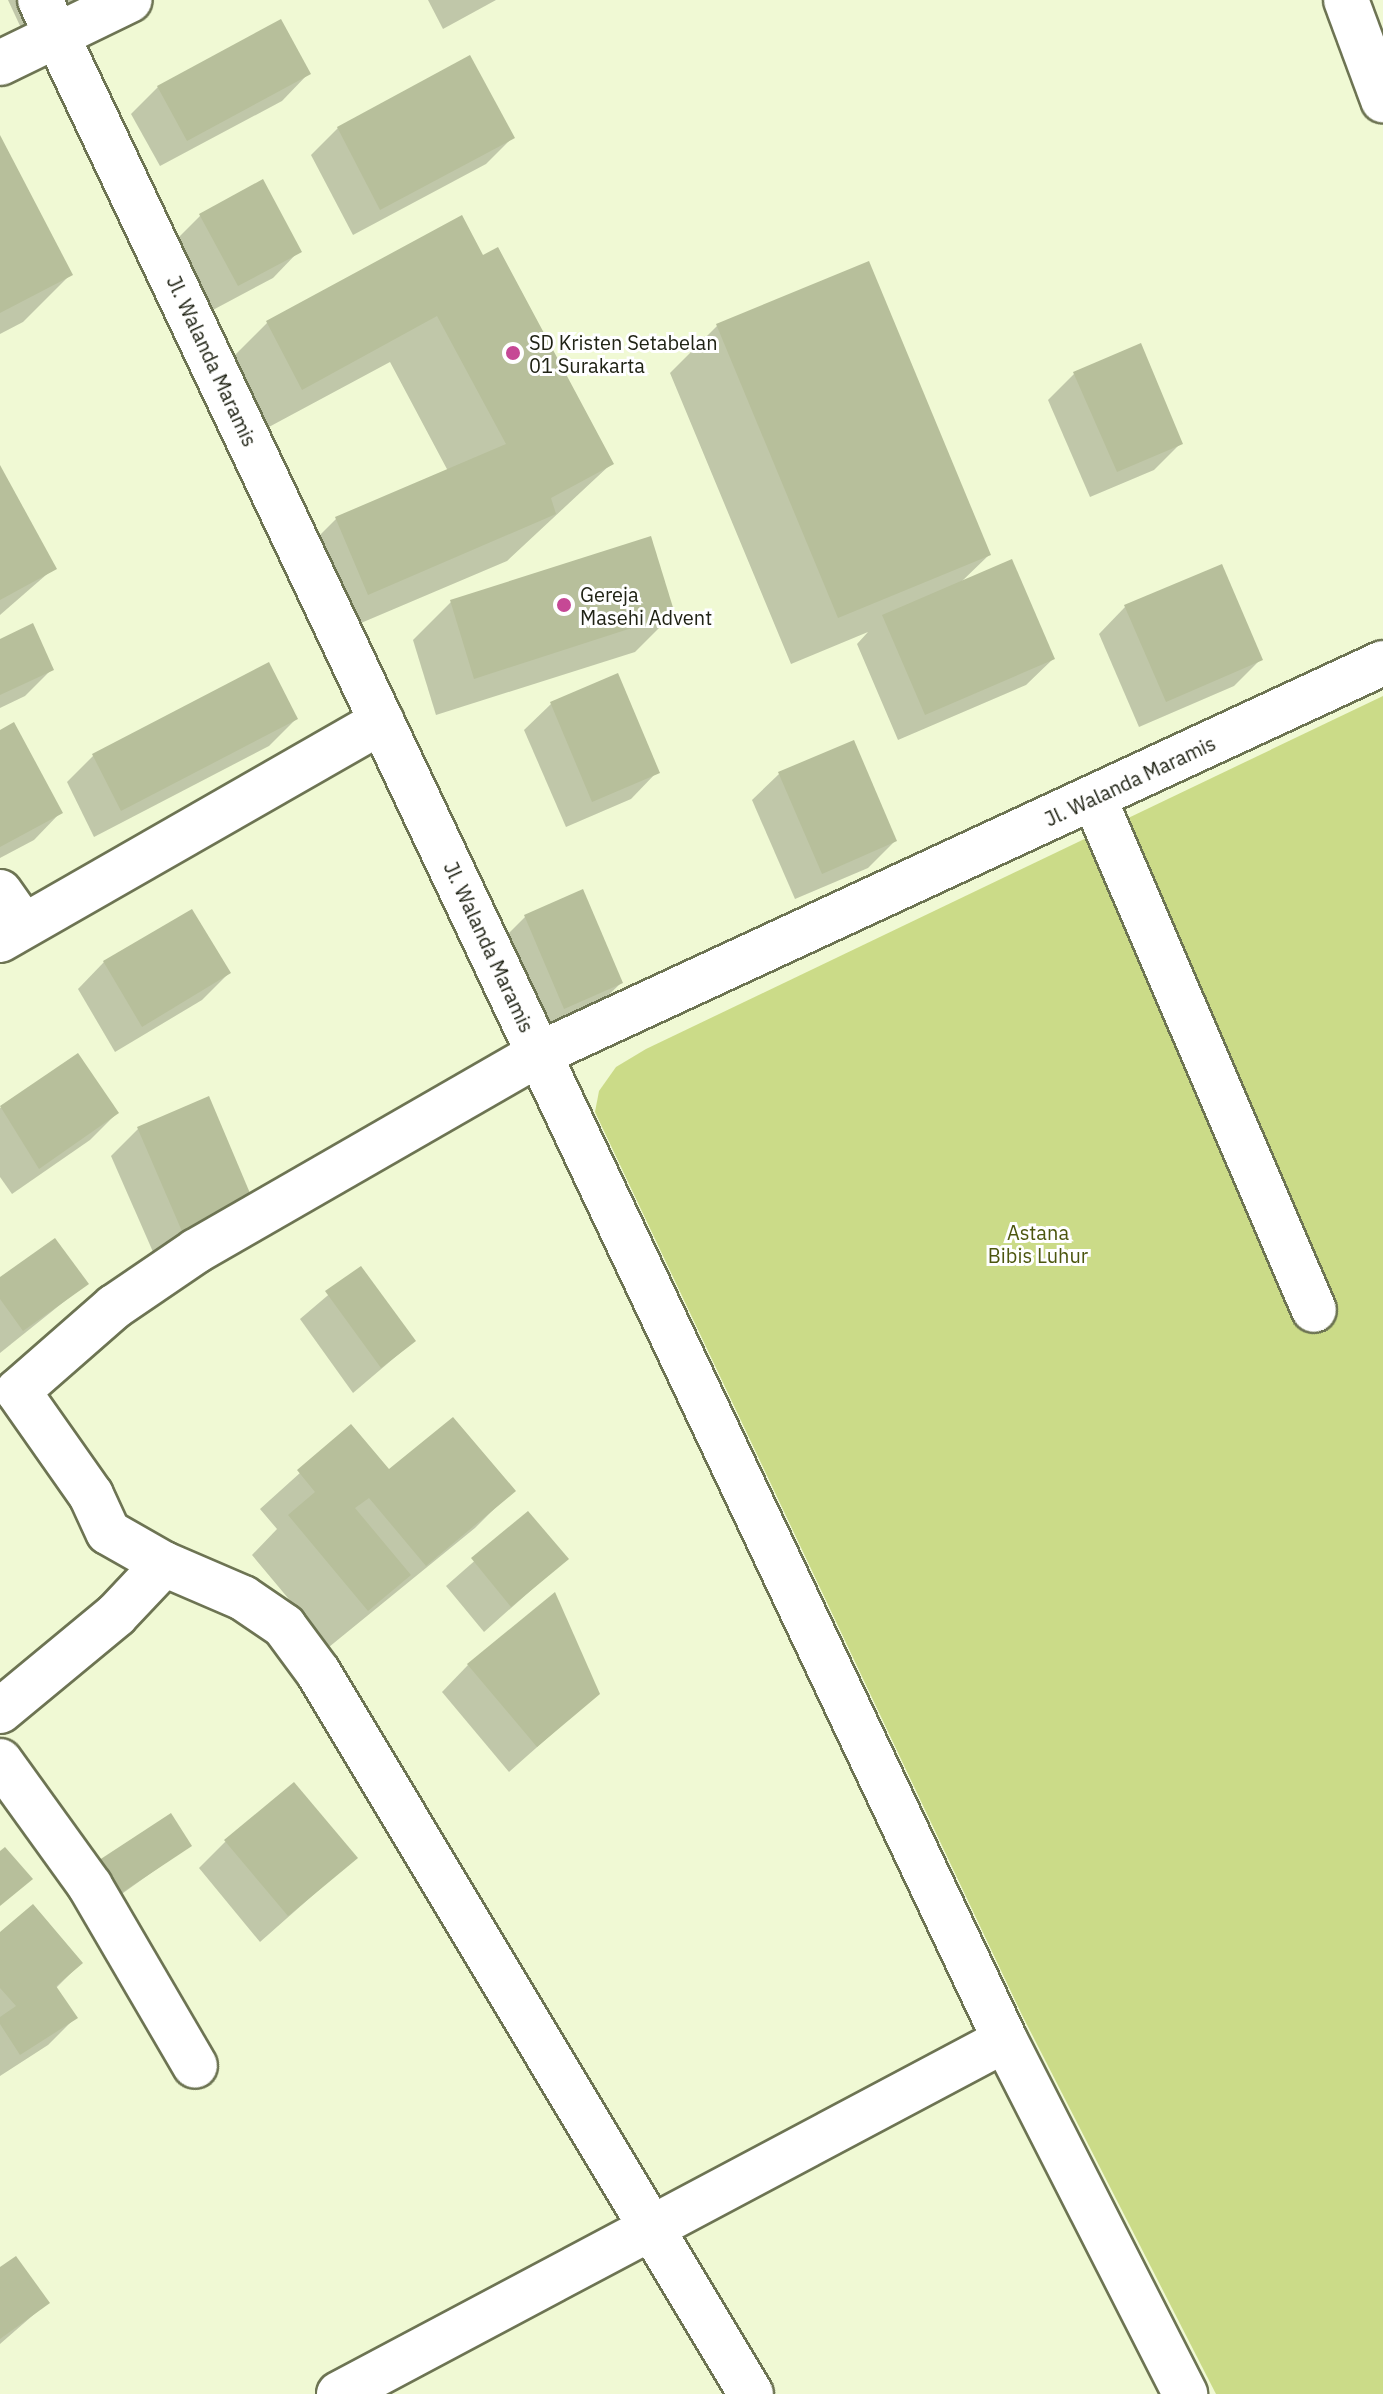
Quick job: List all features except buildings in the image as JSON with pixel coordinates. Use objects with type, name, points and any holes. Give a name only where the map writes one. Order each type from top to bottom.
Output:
[{"type":"street","points":[[0,63],[49,18],[130,0]]},
{"type":"street","points":[[1346,0],[1383,100]]},
{"type":"street","name":"Jl. Walanda Maramis","points":[[49,18],[539,1054],[1383,663]]},
{"type":"street","points":[[7,919],[382,721]]},
{"type":"street","points":[[1094,798],[1314,1310]]},
{"type":"street","points":[[751,2394],[318,1672],[284,1626],[243,1598],[164,1564],[108,1532],[91,1495],[6,1397],[114,1307],[196,1251],[539,1054],[1005,2040],[1185,2394]]},
{"type":"street","points":[[0,1711],[116,1615],[164,1564]]},
{"type":"street","points":[[0,1761],[90,1886],[195,2066]]},
{"type":"street","points":[[339,2394],[1005,2040]]},
{"type":"green space","name":"Astana Bibis Luhur","points":[[1383,696],[1383,2394],[1216,2394],[1023,2017],[595,1112],[599,1091],[616,1067],[646,1049]]},
{"type":"place","name":"SD Kristen Setabelan 01 Surakarta","points":[[513,353]]},
{"type":"place","name":"Gereja Masehi Advent","points":[[564,605]]}]
